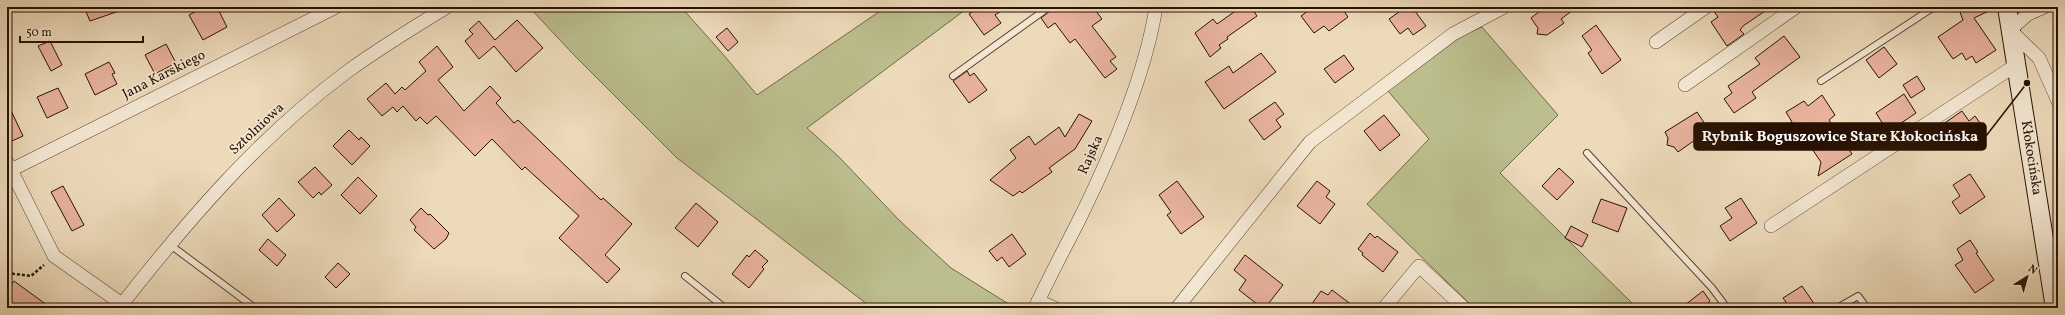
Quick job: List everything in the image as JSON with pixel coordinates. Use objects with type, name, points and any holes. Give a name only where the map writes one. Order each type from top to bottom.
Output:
[{"type":"street","name":"Jana Karskiego","points":[[8,168],[336,7]]},
{"type":"street","name":"Sztolniowa","points":[[120,306],[169,244],[222,184],[257,150],[326,89],[377,51],[447,7]]},
{"type":"street","name":"Rajska","points":[[1037,304],[1080,217],[1113,145],[1136,85],[1154,21],[1156,7]]},
{"type":"street","points":[[1177,308],[1310,142],[1453,34],[1504,7]]},
{"type":"street","points":[[1656,42],[1706,7]]},
{"type":"street","points":[[1685,85],[1796,7]]},
{"type":"street","name":"Kłokocińska","points":[[2007,7],[2055,308]]},
{"type":"street","points":[[2044,7],[2028,14],[2010,30],[2039,58],[2058,101]]},
{"type":"street","points":[[1771,226],[2016,65]]},
{"type":"street","points":[[8,168],[54,256],[120,306]]},
{"type":"street","points":[[1384,308],[1419,266],[1464,308]]},
{"type":"street","points":[[1037,304],[1054,308]]},
{"type":"lane","points":[[953,76],[1049,7]]},
{"type":"lane","points":[[1821,81],[1934,7]]},
{"type":"lane","points":[[1587,153],[1712,288],[1728,308]]},
{"type":"lane","points":[[169,244],[255,308]]},
{"type":"lane","points":[[685,276],[726,308]]},
{"type":"lane","points":[[1837,308],[1858,296],[1867,308]]},
{"type":"path","points":[[7,273],[32,276],[54,256]]},
{"type":"green space","points":[[529,7],[681,7],[757,95],[886,7],[969,7],[807,128],[839,157],[900,221],[951,268],[1015,308],[872,308],[677,158],[573,54]]},
{"type":"green space","points":[[1482,27],[1558,115],[1500,173],[1637,308],[1474,308],[1367,204],[1429,139],[1388,91],[1463,35]]},
{"type":"building","points":[[84,7],[124,7],[125,9],[90,21]]},
{"type":"building","points":[[204,7],[217,7],[227,27],[203,40],[189,15]]},
{"type":"building","points":[[979,7],[1007,7],[995,15],[1001,23],[984,35],[969,14]]},
{"type":"building","points":[[1055,7],[1093,7],[1102,19],[1092,26],[1116,57],[1110,61],[1117,69],[1105,78],[1075,39],[1070,43],[1055,23],[1048,28],[1041,18]]},
{"type":"building","points":[[1241,7],[1251,7],[1257,16],[1227,37],[1228,39],[1219,45],[1221,48],[1210,57],[1195,33],[1213,19],[1217,24]]},
{"type":"building","points":[[1313,7],[1341,7],[1348,17],[1329,31],[1324,26],[1314,33],[1301,16]]},
{"type":"building","points":[[1406,7],[1412,7],[1426,26],[1413,35],[1408,28],[1400,34],[1389,19]]},
{"type":"building","points":[[1545,7],[1577,7],[1561,19],[1564,23],[1547,35],[1537,34],[1538,28],[1531,18]]},
{"type":"building","points":[[1714,7],[1771,7],[1743,26],[1740,30],[1744,34],[1727,46],[1711,22],[1718,17],[1713,10]]},
{"type":"building","points":[[1958,7],[1997,7],[1974,18],[1996,50],[1976,63],[1972,56],[1966,60],[1962,53],[1953,59],[1938,37],[1963,20]]},
{"type":"building","points":[[517,20],[543,48],[516,72],[494,46],[479,59],[465,41],[473,34],[469,30],[479,21],[495,40]]},
{"type":"building","points":[[1596,25],[1621,60],[1602,74],[1588,53],[1592,50],[1582,36]]},
{"type":"building","points":[[727,28],[738,42],[728,51],[716,37]]},
{"type":"building","points":[[1784,36],[1800,57],[1752,92],[1756,98],[1734,113],[1724,99],[1732,93],[1728,86],[1760,64],[1755,58]]},
{"type":"building","points":[[50,41],[62,65],[51,71],[38,46]]},
{"type":"building","points":[[166,44],[176,63],[155,74],[145,55]]},
{"type":"building","points":[[437,46],[453,67],[438,80],[464,111],[490,86],[501,98],[496,103],[514,123],[518,120],[601,200],[603,198],[632,224],[605,255],[620,269],[607,283],[559,238],[579,216],[525,167],[522,170],[492,139],[475,156],[436,116],[427,124],[420,117],[416,121],[403,106],[397,112],[393,107],[382,116],[367,99],[386,83],[395,94],[402,87],[405,90],[426,71],[419,62]]},
{"type":"building","points":[[1884,47],[1897,64],[1879,78],[1866,60]]},
{"type":"building","points":[[1261,53],[1276,72],[1224,109],[1205,82],[1229,66],[1233,73]]},
{"type":"building","points":[[1344,55],[1354,69],[1335,83],[1324,69]]},
{"type":"building","points":[[109,62],[115,73],[112,74],[117,84],[95,95],[85,74]]},
{"type":"building","points":[[967,71],[970,76],[974,73],[987,90],[969,103],[953,81]]},
{"type":"building","points":[[1917,76],[1925,89],[1911,98],[1903,85]]},
{"type":"building","points":[[58,88],[68,108],[47,118],[37,97]]},
{"type":"building","points":[[1904,94],[1916,113],[1888,132],[1876,113]]},
{"type":"building","points":[[1822,95],[1835,115],[1829,120],[1852,154],[1818,176],[1821,162],[1801,133],[1797,136],[1789,124],[1792,122],[1786,112],[1804,101],[1808,106]]},
{"type":"building","points":[[7,102],[23,136],[12,141],[7,131]]},
{"type":"building","points":[[1275,102],[1284,114],[1276,120],[1281,127],[1264,140],[1249,120]]},
{"type":"building","points":[[1962,111],[1969,121],[1975,116],[1983,127],[1954,150],[1939,127]]},
{"type":"building","points":[[1697,112],[1707,127],[1700,132],[1702,135],[1678,152],[1674,147],[1667,145],[1668,138],[1665,132]]},
{"type":"building","points":[[1079,114],[1092,121],[1075,149],[1049,168],[1052,172],[1022,193],[1020,191],[1013,196],[990,180],[1016,158],[1010,150],[1029,136],[1035,145],[1059,127],[1065,137]]},
{"type":"building","points":[[1384,115],[1400,135],[1380,151],[1364,131]]},
{"type":"building","points":[[349,130],[359,140],[361,137],[370,146],[352,165],[333,146]]},
{"type":"building","points":[[315,167],[332,185],[321,195],[319,192],[313,198],[298,182]]},
{"type":"building","points":[[1559,168],[1574,182],[1557,200],[1542,186]]},
{"type":"building","points":[[1970,174],[1985,197],[1960,214],[1952,202],[1960,196],[1953,185]]},
{"type":"building","points":[[358,177],[377,196],[360,214],[341,195]]},
{"type":"building","points":[[1177,181],[1204,217],[1181,234],[1167,215],[1171,212],[1159,195]]},
{"type":"building","points":[[1317,181],[1330,191],[1326,197],[1335,204],[1320,224],[1297,206]]},
{"type":"building","points":[[63,186],[84,225],[72,231],[51,192]]},
{"type":"building","points":[[279,198],[295,215],[277,232],[262,215]]},
{"type":"building","points":[[1741,198],[1757,223],[1730,241],[1720,226],[1732,218],[1725,208]]},
{"type":"building","points":[[1601,199],[1627,208],[1618,232],[1592,222]]},
{"type":"building","points":[[696,203],[718,222],[698,247],[675,228]]},
{"type":"building","points":[[421,208],[428,215],[430,214],[449,233],[446,239],[434,249],[414,230],[416,227],[410,220]]},
{"type":"building","points":[[1571,226],[1588,235],[1582,247],[1565,238]]},
{"type":"building","points":[[1370,233],[1375,238],[1377,236],[1398,252],[1383,272],[1362,255],[1363,253],[1358,249]]},
{"type":"building","points":[[1012,234],[1026,254],[1009,267],[1002,257],[997,261],[989,251]]},
{"type":"building","points":[[268,239],[286,255],[277,266],[259,250]]},
{"type":"building","points":[[1970,240],[1978,252],[1976,253],[1994,280],[1975,293],[1955,265],[1963,260],[1957,249]]},
{"type":"building","points":[[755,250],[768,261],[762,267],[764,269],[749,288],[732,274],[747,255],[749,257]]},
{"type":"building","points":[[1245,255],[1283,285],[1265,308],[1262,308],[1239,290],[1246,280],[1234,270]]},
{"type":"building","points":[[338,263],[350,274],[336,288],[325,277]]},
{"type":"building","points":[[14,281],[51,308],[7,308],[7,291]]},
{"type":"building","points":[[1802,286],[1817,308],[1790,308],[1783,298]]},
{"type":"building","points":[[1332,290],[1356,308],[1309,308],[1321,291],[1328,295]]},
{"type":"building","points":[[1703,291],[1710,301],[1708,303],[1712,308],[1681,308]]},
{"type":"place","name":"Rybnik Boguszowice Stare Kłokocińska","points":[[2027,83]]}]
